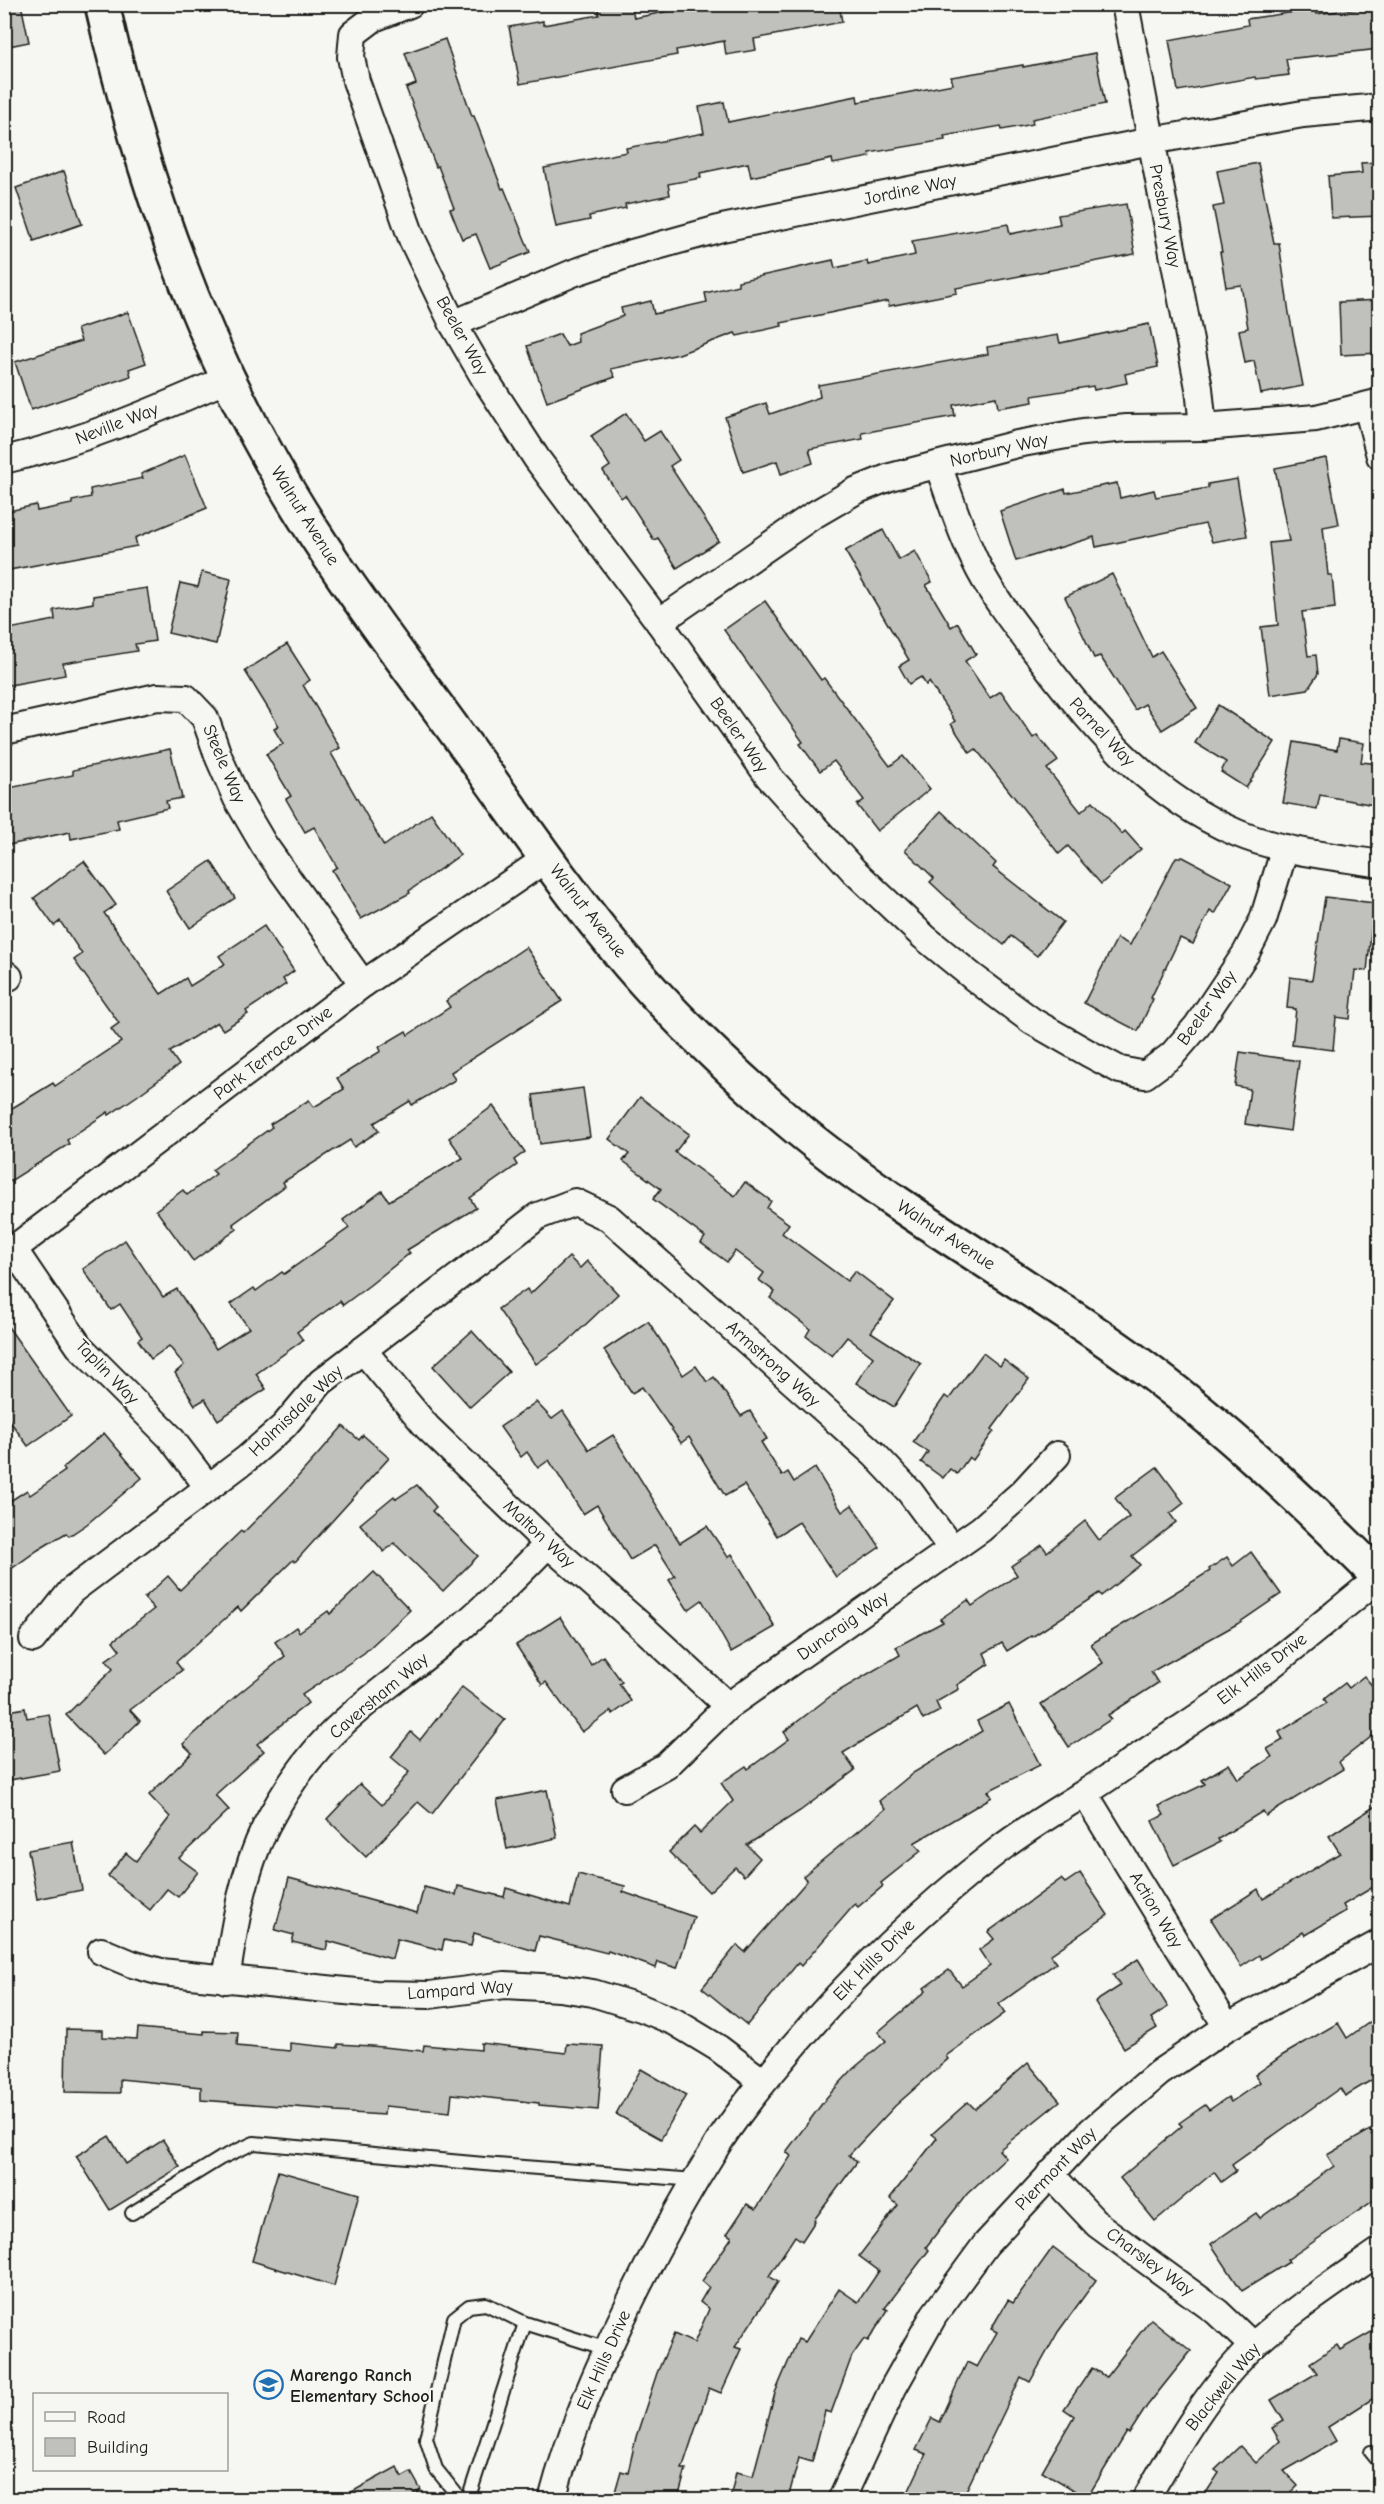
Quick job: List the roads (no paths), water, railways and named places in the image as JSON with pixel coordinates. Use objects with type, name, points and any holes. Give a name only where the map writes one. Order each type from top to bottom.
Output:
[{"type":"street","name":"Walnut Avenue","points":[[102,4],[143,163],[180,270],[227,379],[273,466],[331,559],[547,858],[618,952],[672,1011],[786,1119],[899,1206],[1029,1289],[1164,1383],[1242,1447],[1312,1509],[1379,1577]]},
{"type":"street","name":"Beeler Way","points":[[410,4],[374,18],[353,34],[351,57],[356,81],[412,239],[453,324],[485,379],[537,459],[659,622],[769,777],[854,871],[924,937],[1032,1021],[1120,1070],[1145,1074],[1172,1055],[1197,1026],[1246,953],[1263,920],[1285,848]]},
{"type":"street","name":"Presbury Way","points":[[1125,4],[1199,388],[1203,427]]},
{"type":"street","name":"Jordine Way","points":[[453,324],[573,273],[632,253],[722,228],[1150,141],[1303,114],[1380,107]]},
{"type":"street","name":"Neville Way","points":[[4,460],[57,446],[127,423],[227,379]]},
{"type":"street","name":"Norbury Way","points":[[659,622],[812,516],[855,491],[890,477],[1017,444],[1083,432],[1127,428],[1203,427],[1316,418],[1373,404]]},
{"type":"street","points":[[1373,404],[1380,456]]},
{"type":"street","name":"Parnel Way","points":[[938,465],[960,526],[979,569],[1001,607],[1101,735],[1137,769],[1194,811],[1238,833],[1285,848],[1380,864]]},
{"type":"street","name":"Steele Way","points":[[4,731],[157,697],[186,698],[205,718],[237,799],[264,845],[363,984]]},
{"type":"street","name":"Park Terrace Drive","points":[[9,1253],[363,984],[547,858]]},
{"type":"street","name":"Holmisdale Way","points":[[33,1639],[71,1592],[245,1460],[284,1426],[321,1382],[538,1216],[575,1202]]},
{"type":"street","name":"Armstrong Way","points":[[575,1202],[609,1218],[874,1454],[910,1492],[952,1549]]},
{"type":"street","name":"Taplin Way","points":[[9,1253],[79,1346],[170,1437],[208,1488]]},
{"type":"street","name":"Malton Way","points":[[363,1350],[427,1427],[548,1544],[728,1706]]},
{"type":"street","name":"Duncraig Way","points":[[625,1789],[666,1766],[728,1706],[981,1528],[1023,1492],[1057,1455]]},
{"type":"street","name":"Caversham Way","points":[[226,1980],[238,1905],[251,1862],[287,1789],[344,1721],[453,1635],[548,1544]]},
{"type":"street","name":"Elk Hills Drive","points":[[552,2499],[560,2467],[589,2389],[675,2213],[720,2140],[763,2082],[836,1996],[929,1906],[1032,1825],[1085,1794],[1264,1670],[1379,1577]]},
{"type":"street","name":"Action Way","points":[[1085,1794],[1227,2027]]},
{"type":"street","name":"Piermont Way","points":[[841,2499],[893,2388],[934,2315],[986,2244],[1091,2131],[1159,2073],[1227,2027],[1380,1943]]},
{"type":"street","name":"Lampard Way","points":[[101,1951],[132,1964],[161,1972],[375,1994],[430,1995],[505,1985],[559,1988],[593,1993],[641,2008],[675,2022],[718,2048],[763,2082]]},
{"type":"street","name":"Charsley Way","points":[[1050,2174],[1098,2225],[1218,2312],[1253,2346]]},
{"type":"street","name":"Blackwell Way","points":[[1145,2499],[1180,2439],[1253,2346],[1314,2296],[1380,2251]]},
{"type":"lane","points":[[132,2213],[221,2158],[254,2143],[696,2180]]},
{"type":"lane","points":[[461,2499],[436,2469],[426,2438],[454,2318],[469,2306],[486,2304],[525,2323],[607,2349]]},
{"type":"lane","points":[[468,2499],[525,2323]]},
{"type":"lane","points":[[1371,2452],[1380,2463]]},
{"type":"place","name":"Marengo Ranch Elementary School","points":[[269,2385]]}]
